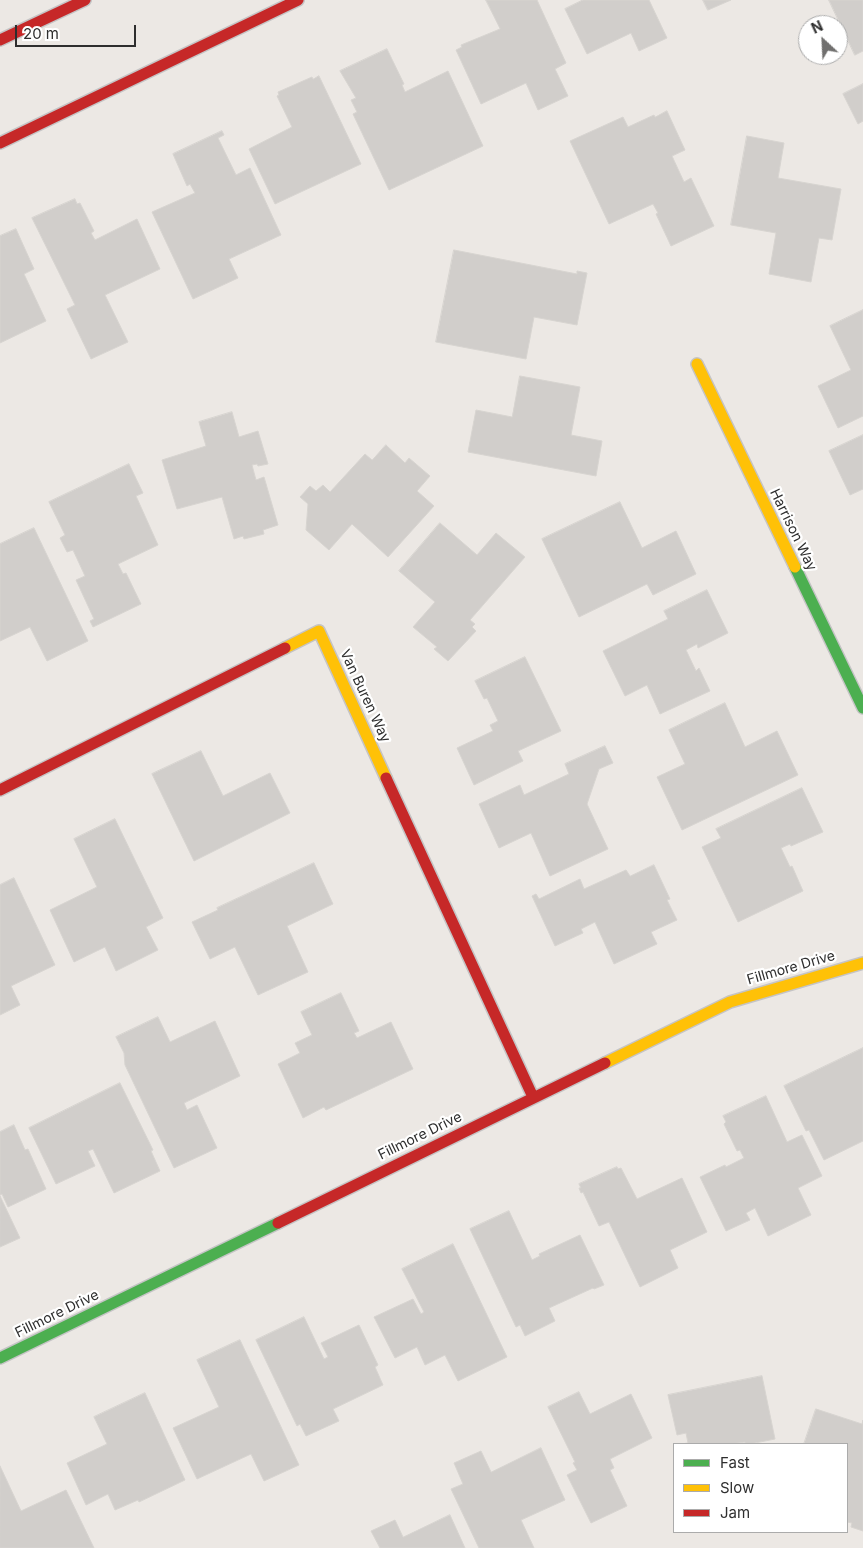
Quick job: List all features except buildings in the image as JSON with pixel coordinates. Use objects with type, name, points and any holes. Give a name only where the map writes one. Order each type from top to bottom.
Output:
[{"type":"street","points":[[0,40],[85,0]]},
{"type":"street","points":[[0,143],[298,0]]},
{"type":"street","name":"Harrison Way","points":[[697,364],[863,708]]},
{"type":"street","name":"Van Buren Way","points":[[0,790],[319,631],[534,1097]]},
{"type":"street","name":"Fillmore Drive","points":[[0,1358],[730,1002],[863,963]]},
{"type":"traffic: fast","points":[[795,567],[863,708]]},
{"type":"traffic: fast","points":[[0,1358],[278,1223]]},
{"type":"traffic: slow","points":[[697,364],[795,567]]},
{"type":"traffic: slow","points":[[285,648],[319,631],[386,778]]},
{"type":"traffic: slow","points":[[605,1063],[730,1002],[863,963]]},
{"type":"traffic: jam","points":[[0,40],[85,0]]},
{"type":"traffic: jam","points":[[0,143],[298,0]]},
{"type":"traffic: jam","points":[[0,790],[285,648]]},
{"type":"traffic: jam","points":[[386,778],[533,1097]]},
{"type":"traffic: jam","points":[[278,1223],[605,1063]]}]
